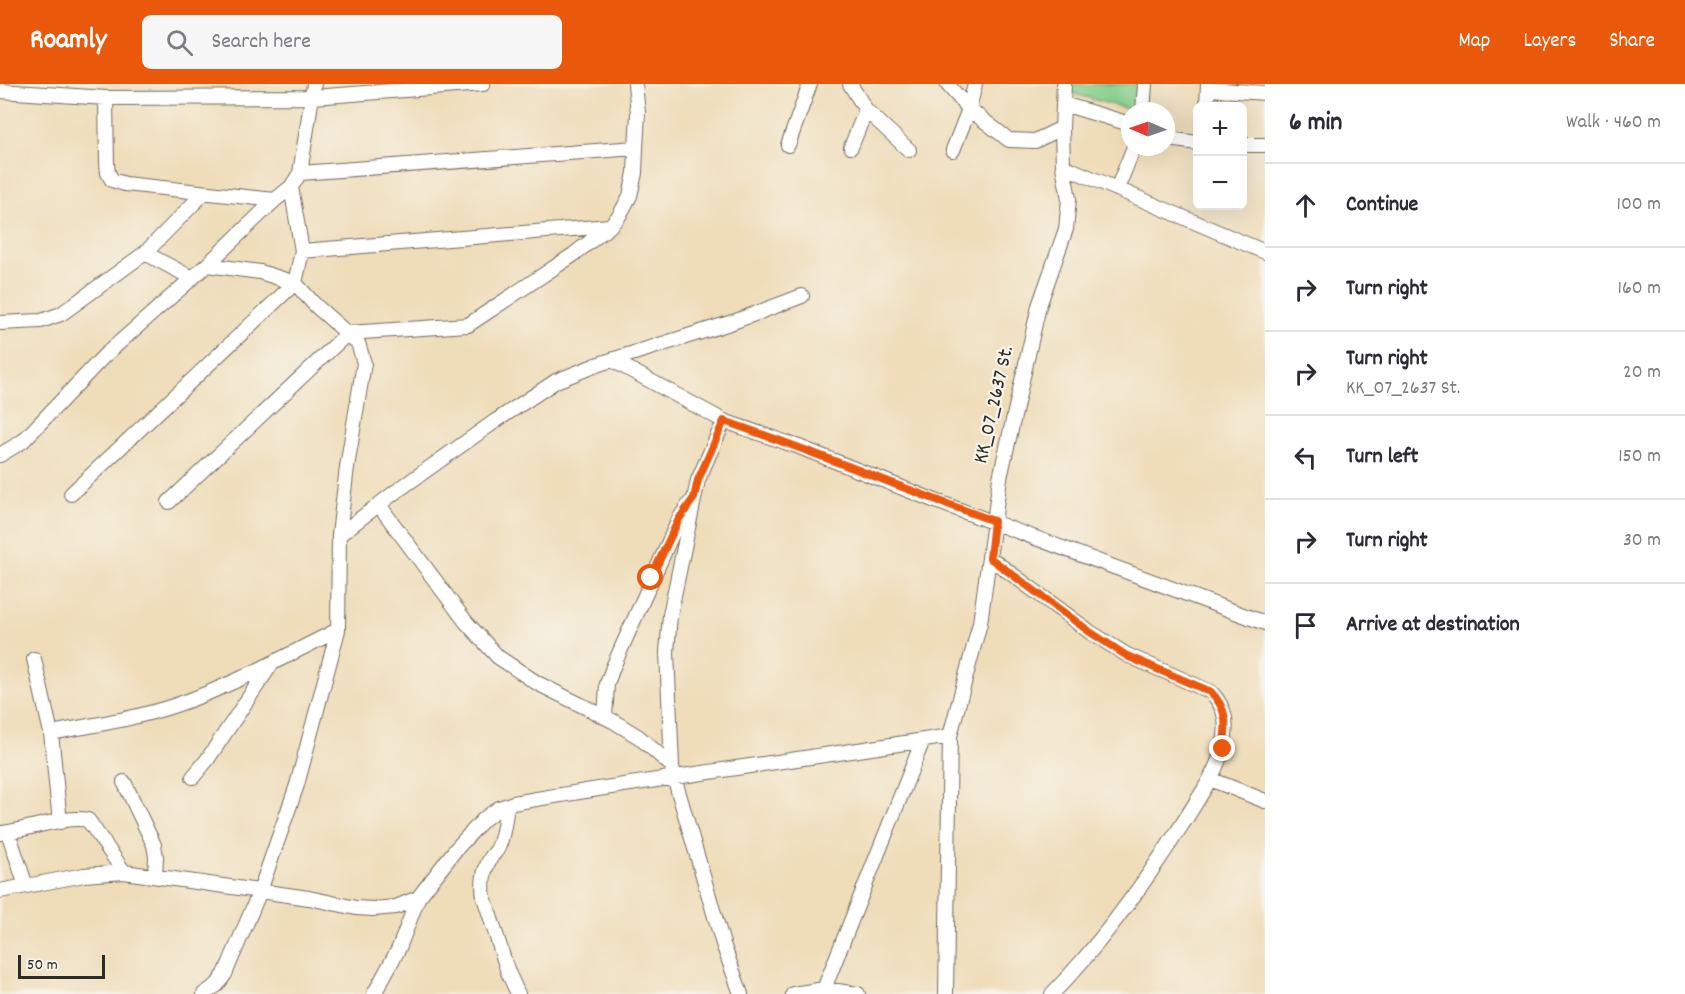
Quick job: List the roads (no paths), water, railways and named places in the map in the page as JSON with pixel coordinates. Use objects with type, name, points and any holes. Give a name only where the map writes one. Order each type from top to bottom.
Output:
[{"type":"street","points":[[0,91],[106,98],[483,84]]},
{"type":"street","points":[[169,502],[348,333],[468,325],[480,320],[509,297],[573,255],[610,226],[619,216],[630,196],[635,173],[638,113],[635,84]]},
{"type":"street","points":[[788,146],[810,84]]},
{"type":"street","points":[[850,84],[866,110],[909,150]]},
{"type":"street","points":[[947,84],[969,110],[1009,140],[1035,141],[1062,128]]},
{"type":"street","points":[[953,150],[969,110],[975,84]]},
{"type":"street","name":"KK_07_2637 St.","points":[[946,994],[950,736],[980,623],[999,478],[1039,306],[1066,229],[1069,199],[1063,166],[1064,84]]},
{"type":"street","points":[[1144,102],[1145,84]]},
{"type":"street","points":[[1207,102],[1208,86],[1259,90]]},
{"type":"street","points":[[0,455],[23,441],[104,356],[291,187],[300,173],[314,90]]},
{"type":"street","points":[[106,98],[107,164],[112,180],[125,184],[274,200]]},
{"type":"street","points":[[1063,104],[1121,121]]},
{"type":"street","points":[[852,147],[866,110]]},
{"type":"street","points":[[1175,140],[1193,142]]},
{"type":"street","points":[[1247,145],[1265,145]]},
{"type":"street","points":[[300,173],[636,148]]},
{"type":"street","points":[[1117,189],[1130,156]]},
{"type":"street","points":[[1063,166],[1265,252]]},
{"type":"street","points":[[71,494],[295,283],[302,251],[291,187]]},
{"type":"street","points":[[0,323],[41,321],[62,314],[145,253],[204,193]]},
{"type":"street","points":[[302,251],[610,226]]},
{"type":"street","points":[[145,253],[192,278]]},
{"type":"street","points":[[204,994],[220,990],[260,891],[297,785],[338,630],[339,535],[347,466],[364,363],[358,343],[315,305],[295,283],[260,272],[207,265]]},
{"type":"street","points":[[339,535],[494,422],[556,381],[612,360],[733,322],[802,296]]},
{"type":"street","points":[[612,360],[724,421],[800,447],[933,500],[1265,623]]},
{"type":"street","points":[[724,421],[698,480],[670,615],[667,652],[673,772],[723,944],[741,994]]},
{"type":"street","points":[[605,717],[607,684],[613,667],[679,519],[694,498]]},
{"type":"street","points":[[379,505],[466,622],[498,657],[537,683],[639,737],[673,772]]},
{"type":"street","points":[[990,558],[1090,632],[1127,656],[1211,692],[1221,703],[1226,731],[1223,749],[1210,780],[1150,875],[1077,969],[1052,994]]},
{"type":"street","points":[[51,733],[138,716],[174,706],[210,692],[338,630]]},
{"type":"street","points":[[34,659],[51,733],[60,822]]},
{"type":"street","points":[[193,777],[207,760],[272,663]]},
{"type":"street","points":[[374,994],[399,948],[418,898],[456,849],[484,819],[507,805],[673,772],[950,736]]},
{"type":"street","points":[[823,992],[923,740]]},
{"type":"street","points":[[1210,780],[1265,801]]},
{"type":"street","points":[[124,782],[154,845],[155,876]]},
{"type":"street","points":[[507,805],[502,836],[497,850],[490,859],[482,887],[518,994]]},
{"type":"street","points":[[26,886],[4,833],[60,822],[87,820],[124,872]]},
{"type":"street","points":[[0,891],[84,875],[124,872],[373,909],[396,907],[418,898]]},
{"type":"street","points":[[794,994],[823,992],[858,994]]}]
